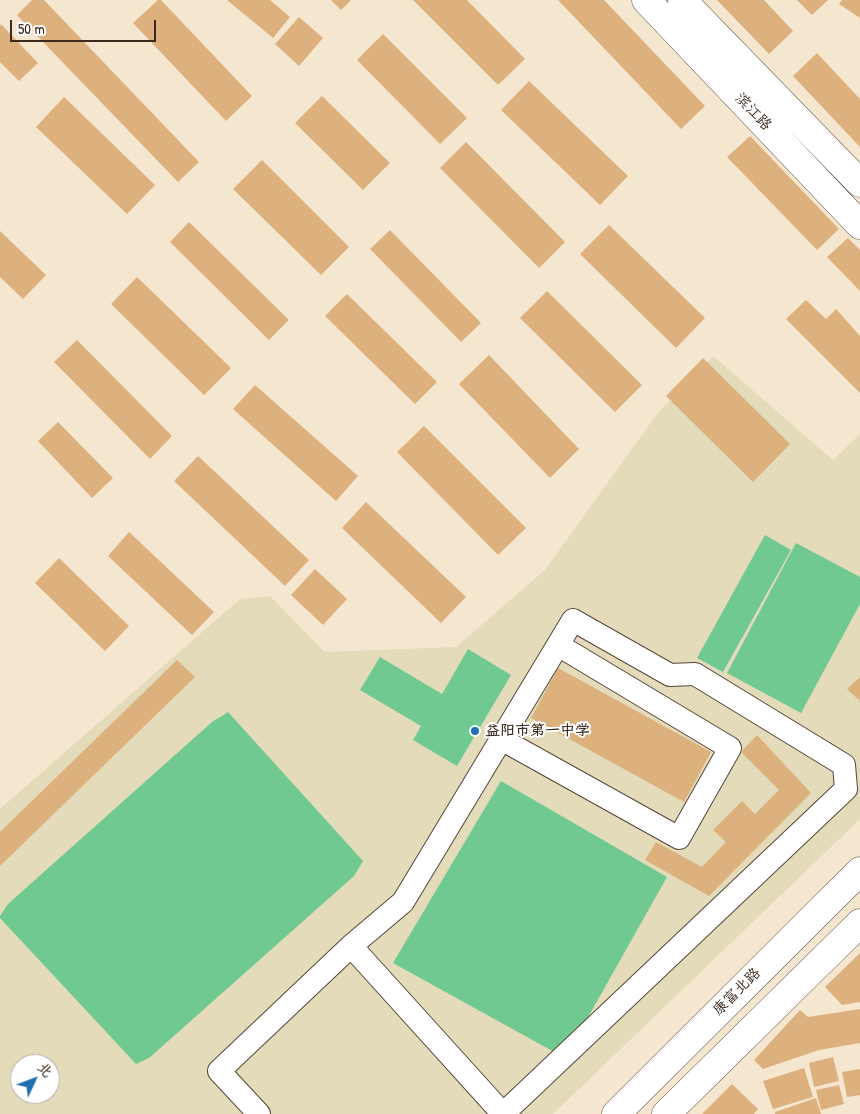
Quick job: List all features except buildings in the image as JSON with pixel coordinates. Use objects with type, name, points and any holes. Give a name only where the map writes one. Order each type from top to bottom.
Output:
[{"type":"main road","name":"滨江路","points":[[646,0],[860,225]]},
{"type":"main road","name":"滨江路","points":[[682,0],[860,183]]},
{"type":"main road","points":[[826,903],[860,862]]},
{"type":"main road","name":"康富北路","points":[[616,1114],[860,870]]},
{"type":"main road","points":[[666,1114],[858,930]]},
{"type":"lane","points":[[259,1114],[218,1071],[351,946],[403,902],[573,620],[670,675],[695,674],[844,765],[846,789],[504,1114],[351,946]]},
{"type":"lane","points":[[501,739],[679,838],[730,748],[558,645]]},
{"type":"shaded area","name":"益阳市第一中学","points":[[713,356],[833,460],[860,434],[860,819],[553,1114],[0,1114],[0,809],[240,599],[270,596],[325,652],[456,647],[545,570],[657,414]]},
{"type":"green space","points":[[765,535],[791,550],[723,672],[697,658]]},
{"type":"green space","points":[[796,543],[860,577],[860,604],[801,713],[727,673]]},
{"type":"green space","points":[[468,649],[511,675],[457,766],[413,740],[421,726],[360,690],[380,657],[442,694]]},
{"type":"green space","points":[[228,712],[363,861],[354,876],[149,1058],[136,1064],[0,916],[8,904],[212,722]]},
{"type":"green space","points":[[501,781],[667,877],[565,1058],[393,963]]},
{"type":"place","name":"益阳市第一中学","points":[[475,731]]}]
